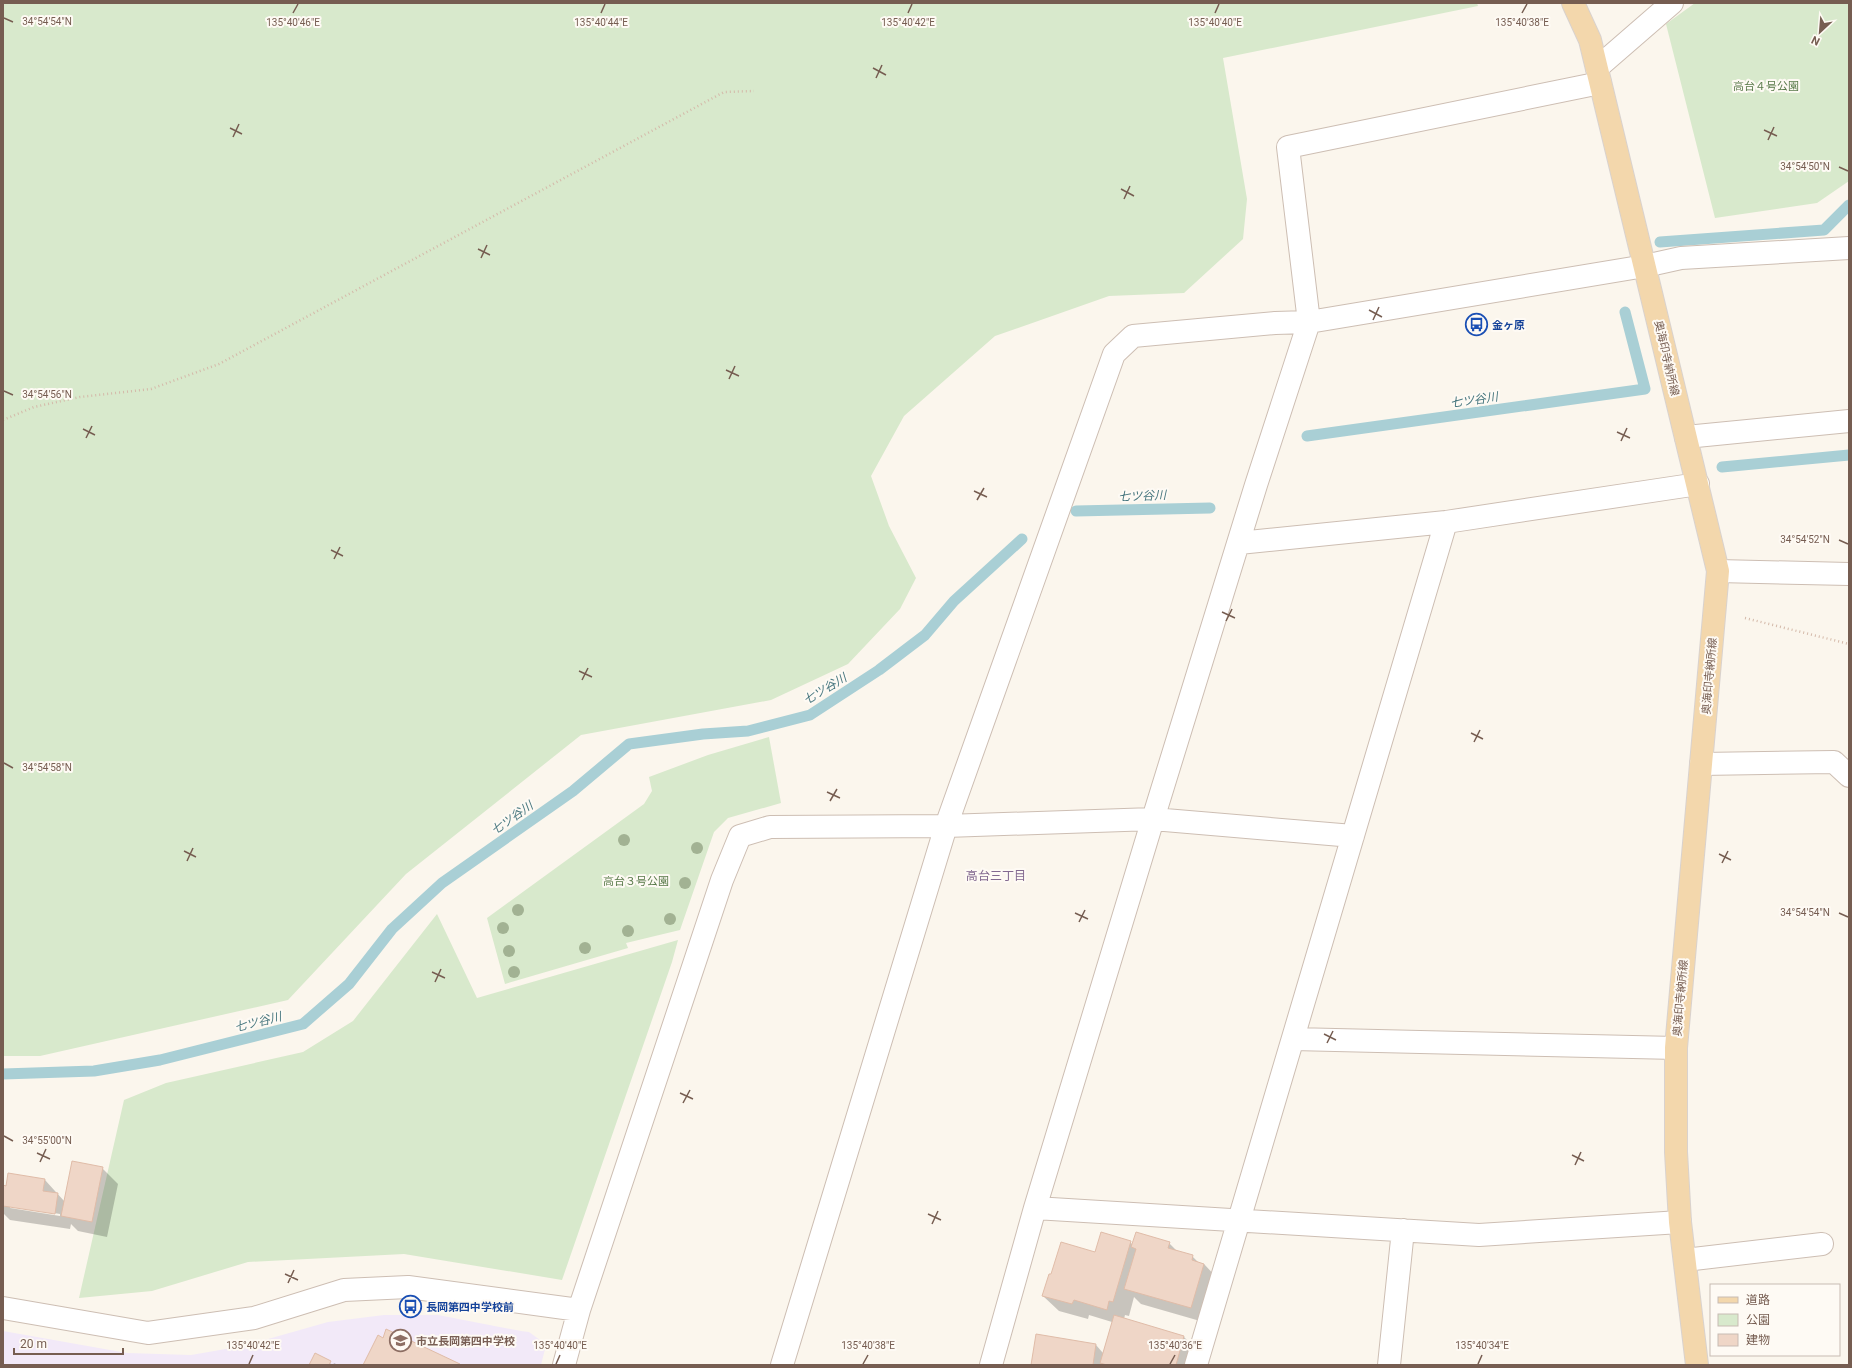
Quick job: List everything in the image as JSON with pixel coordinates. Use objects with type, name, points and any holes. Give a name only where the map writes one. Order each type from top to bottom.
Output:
[{"type":"main road","name":"奥海印寺納所線","points":[[1573,3],[1590,40],[1718,571],[1676,1048],[1676,1152],[1680,1222],[1698,1365]]},
{"type":"street","points":[[991,1365],[1035,1208],[1153,819],[1309,322],[1288,147],[1599,76],[1672,3]]},
{"type":"street","points":[[782,1365],[946,826],[1114,354],[1133,336],[1275,323],[1309,322],[1645,266],[1681,258],[1849,248]]},
{"type":"street","points":[[1686,437],[1849,421]]},
{"type":"street","points":[[1239,543],[1446,522],[1698,484]]},
{"type":"street","points":[[1196,1365],[1446,522]]},
{"type":"street","points":[[1718,571],[1849,574]]},
{"type":"street","points":[[1702,764],[1834,762],[1849,776]]},
{"type":"street","points":[[564,1365],[579,1310],[722,880],[740,836],[770,827],[946,826],[1153,819],[1353,836]]},
{"type":"street","points":[[1293,1039],[1676,1048]]},
{"type":"street","points":[[1035,1208],[1479,1235],[1680,1222]]},
{"type":"street","points":[[1390,1365],[1403,1230]]},
{"type":"street","points":[[1685,1260],[1822,1244]]},
{"type":"street","points":[[3,1308],[148,1333],[254,1318],[344,1290],[408,1287],[579,1310]]},
{"type":"path","points":[[3,420],[34,407],[80,397],[151,389],[219,364],[724,92],[754,91]]},
{"type":"path","points":[[1715,611],[1849,644]]},
{"type":"shaded area","name":"市立長岡第四中学校","points":[[384,1315],[438,1315],[529,1332],[540,1340],[545,1349],[541,1365],[3,1365],[3,1331],[127,1353],[191,1355],[243,1346],[328,1322]]},
{"type":"green space","points":[[3,3],[1477,3],[1478,6],[1223,58],[1247,199],[1243,239],[1184,293],[1109,296],[995,336],[904,416],[871,476],[889,526],[916,578],[900,609],[848,664],[771,700],[581,735],[406,874],[288,1000],[40,1056],[3,1056]]},
{"type":"green space","name":"高台４号公園","points":[[1695,3],[1848,3],[1849,181],[1817,203],[1715,218],[1666,24]]},
{"type":"green space","name":"高台３号公園","points":[[769,737],[781,803],[728,818],[714,832],[680,930],[626,943],[628,948],[505,984],[487,918],[644,804],[652,791],[649,777],[708,755]]},
{"type":"green space","points":[[437,914],[477,998],[678,940],[672,962],[562,1280],[404,1254],[248,1262],[152,1291],[79,1298],[124,1100],[166,1083],[303,1052],[353,1021]]},
{"type":"building","points":[[72,1161],[103,1167],[92,1222],[61,1216]]},
{"type":"building","points":[[8,1173],[45,1179],[43,1191],[58,1193],[55,1214],[3,1206],[3,1185],[6,1186]]},
{"type":"building","points":[[1101,1232],[1131,1241],[1113,1302],[1109,1301],[1107,1310],[1074,1300],[1072,1304],[1042,1296],[1061,1242],[1095,1252]]},
{"type":"building","points":[[1136,1232],[1170,1242],[1168,1248],[1193,1255],[1192,1260],[1204,1264],[1191,1308],[1124,1289],[1136,1249],[1131,1247]]},
{"type":"building","points":[[1114,1315],[1184,1336],[1176,1365],[1107,1365],[1100,1363]]},
{"type":"building","points":[[386,1329],[460,1365],[363,1365],[378,1335],[383,1338]]},
{"type":"building","points":[[1036,1334],[1096,1344],[1093,1365],[1031,1365]]},
{"type":"building","points":[[315,1353],[331,1361],[329,1365],[309,1365]]},
{"type":"waterway","points":[[1660,242],[1824,230],[1849,205]]},
{"type":"waterway","name":"七ツ谷川","points":[[1307,436],[1645,389],[1625,312]]},
{"type":"waterway","points":[[1722,467],[1849,455]]},
{"type":"waterway","name":"七ツ谷川","points":[[1076,511],[1210,508]]},
{"type":"waterway","name":"七ツ谷川","points":[[3,1074],[94,1071],[160,1060],[303,1024],[349,984],[392,929],[442,883],[573,791],[629,744],[703,734],[748,731],[810,715],[879,670],[925,635],[954,601],[1022,539]]},
{"type":"place","name":"金ヶ原","points":[[1476,325]]},
{"type":"place","name":"長岡第四中学校前","points":[[410,1307]]},
{"type":"place","name":"市立長岡第四中学校","points":[[401,1341]]},
{"type":"district","name":"高台三丁目","points":[[996,876]]}]
